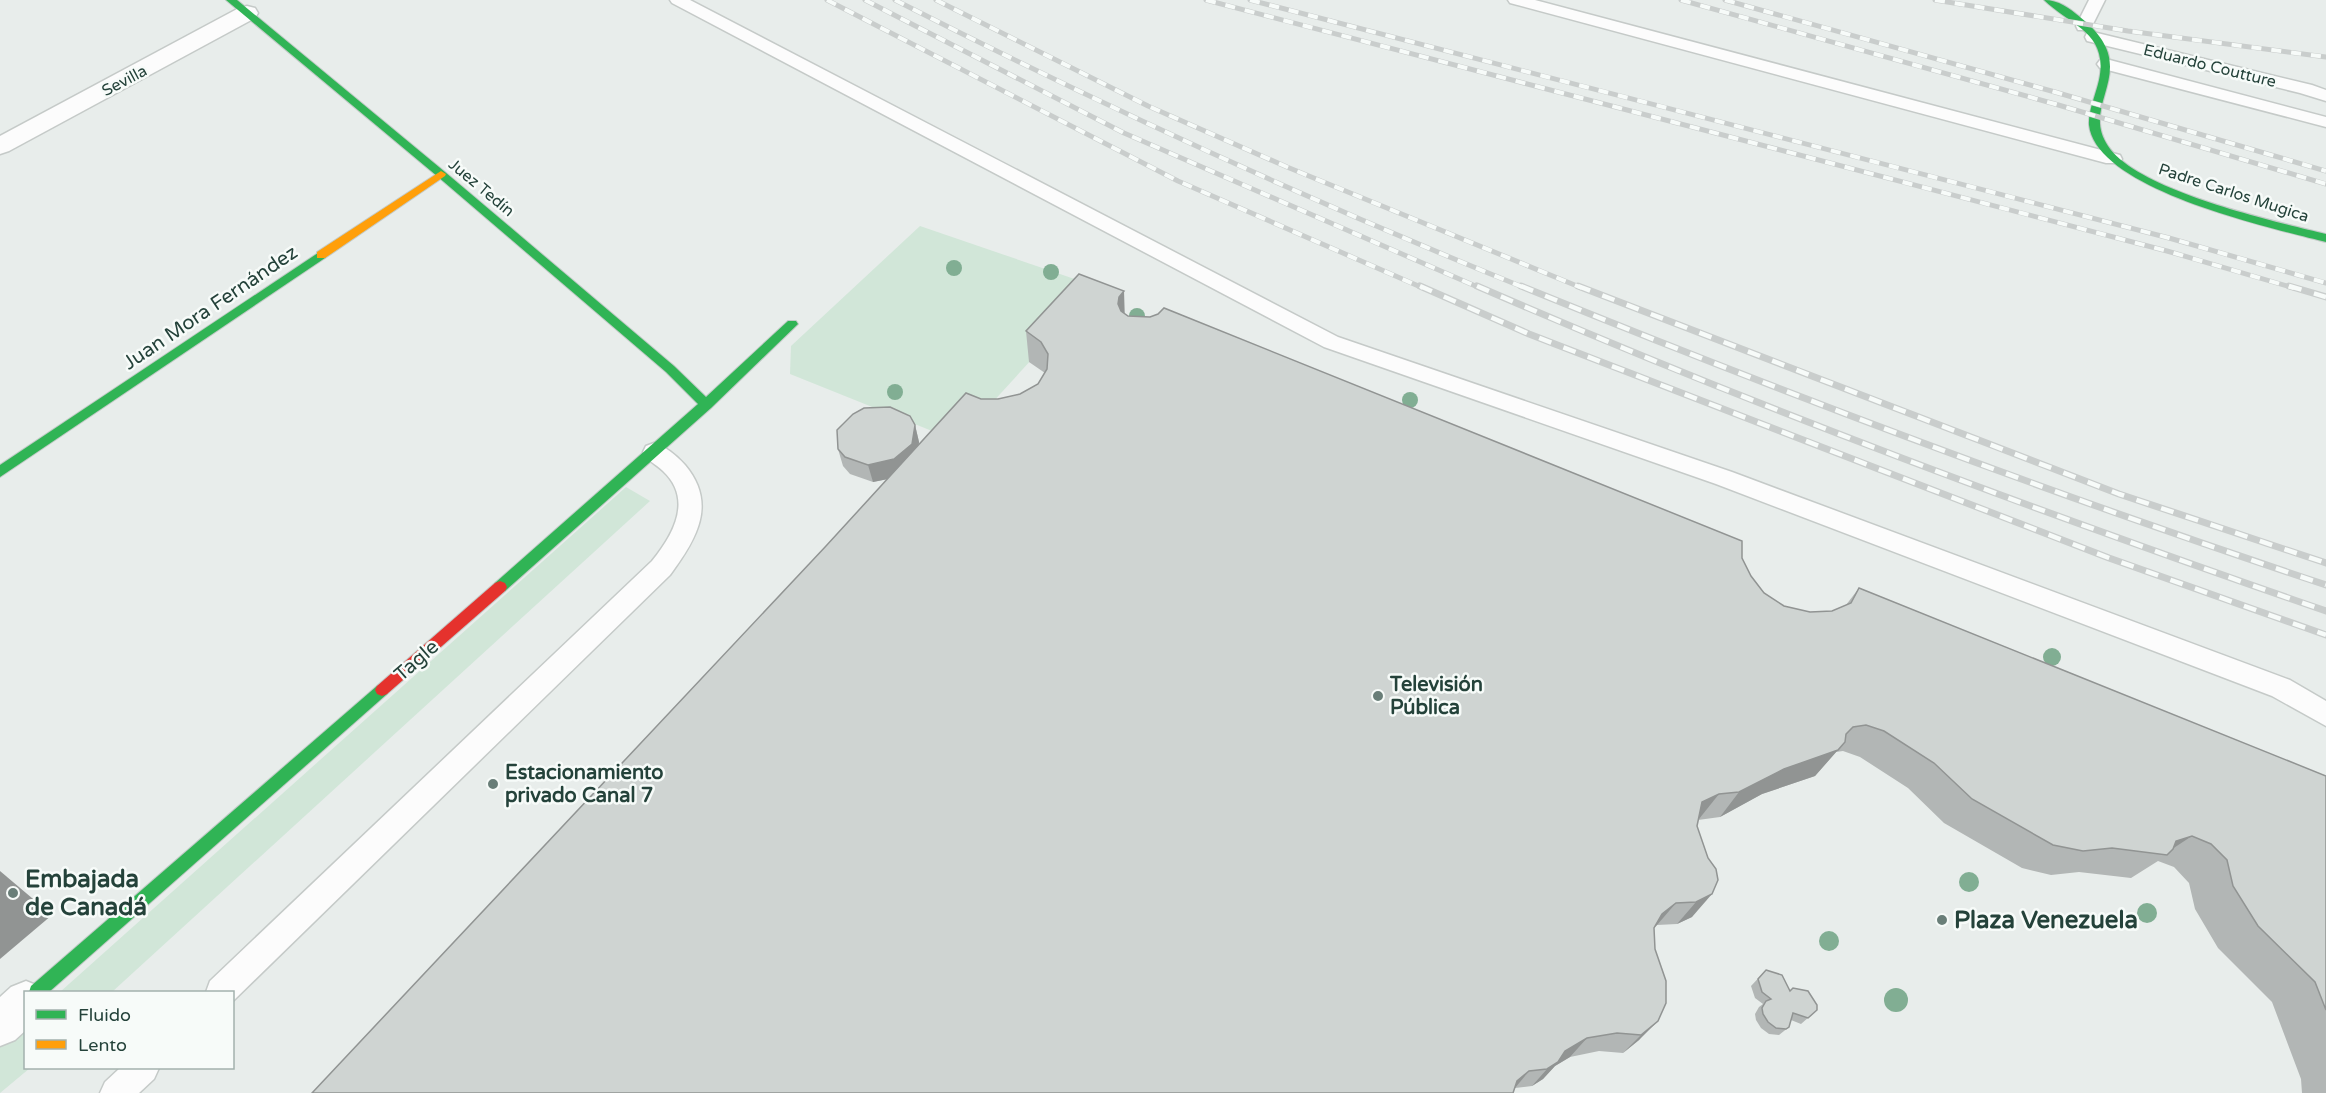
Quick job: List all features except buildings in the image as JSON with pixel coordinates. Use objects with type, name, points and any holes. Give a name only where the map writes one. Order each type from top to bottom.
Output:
[{"type":"street","points":[[2049,0],[2089,31],[2104,55],[2106,64]]},
{"type":"street","name":"Sevilla","points":[[0,146],[239,7]]},
{"type":"street","name":"Juez Tedín","points":[[239,7],[441,174],[670,369],[707,405]]},
{"type":"street","name":"Padre Carlos Mugica","points":[[2106,64],[2095,132],[2113,159],[2134,174],[2169,191],[2326,238]]},
{"type":"street","name":"Juan Mora Fernández","points":[[0,472],[441,174]]},
{"type":"street","name":"Tagle","points":[[39,991],[654,452],[792,324]]},
{"type":"street","points":[[0,1025],[24,1004]]},
{"type":"lane","points":[[678,0],[1331,342],[1724,478],[2281,688],[2326,714]]},
{"type":"lane","points":[[1515,0],[2113,159]]},
{"type":"lane","points":[[2089,31],[2097,0]]},
{"type":"lane","name":"Eduardo Coutture","points":[[2089,31],[2326,96]]},
{"type":"lane","points":[[2106,64],[2326,122]]},
{"type":"lane","points":[[2206,64],[2326,77]]},
{"type":"lane","points":[[223,991],[674,554],[687,531],[692,508],[691,495],[679,471],[654,452]]},
{"type":"lane","points":[[116,1093],[142,1069]]},
{"type":"green space","points":[[920,226],[1098,287],[957,441],[790,374],[791,346]]},
{"type":"green space","points":[[626,487],[650,501],[113,991],[61,991]]},
{"type":"green space","points":[[24,1025],[24,1069],[29,1069],[0,1093],[0,1047]]},
{"type":"railway","points":[[827,0],[1178,181],[1423,288]]},
{"type":"railway","points":[[865,0],[1124,133],[1480,288]]},
{"type":"railway","points":[[895,0],[1207,151],[1525,288]]},
{"type":"railway","points":[[936,0],[1148,106],[1287,167],[1582,288]]},
{"type":"railway","points":[[1206,0],[2167,251],[2294,288]]},
{"type":"railway","points":[[1250,0],[2169,238],[2326,283]]},
{"type":"railway","points":[[1681,0],[2055,104],[2326,184]]},
{"type":"railway","points":[[1725,0],[2055,92],[2326,171]]},
{"type":"railway","points":[[1935,0],[2128,31],[2326,57]]},
{"type":"railway","points":[[1420,286],[1529,334],[2109,558],[2326,635]]},
{"type":"railway","points":[[1477,286],[1687,374],[1898,457],[2326,611]]},
{"type":"railway","points":[[1521,286],[1720,366],[1921,442],[2123,516],[2326,585]]},
{"type":"railway","points":[[1578,286],[2119,494],[2326,563]]},
{"type":"railway","points":[[2289,286],[2326,297]]},
{"type":"traffic: fast","points":[[231,0],[441,174],[670,369],[707,405]]},
{"type":"traffic: fast","points":[[2049,0],[2086,26],[2105,54],[2104,80],[2094,125],[2103,147],[2125,167],[2156,185],[2193,200],[2326,238]]},
{"type":"traffic: fast","points":[[0,472],[321,255]]},
{"type":"traffic: fast","points":[[500,587],[654,452],[792,324]]},
{"type":"traffic: fast","points":[[38,991],[382,690]]},
{"type":"traffic: slow","points":[[321,255],[441,174]]},
{"type":"traffic: jam","points":[[382,690],[500,587]]},
{"type":"place","name":"Televisión Pública","points":[[1378,696]]},
{"type":"place","name":"Estacionamiento privado Canal 7","points":[[493,784]]},
{"type":"place","name":"Embajada de Canadá","points":[[13,893]]},
{"type":"place","name":"Plaza Venezuela","points":[[1942,920]]}]
